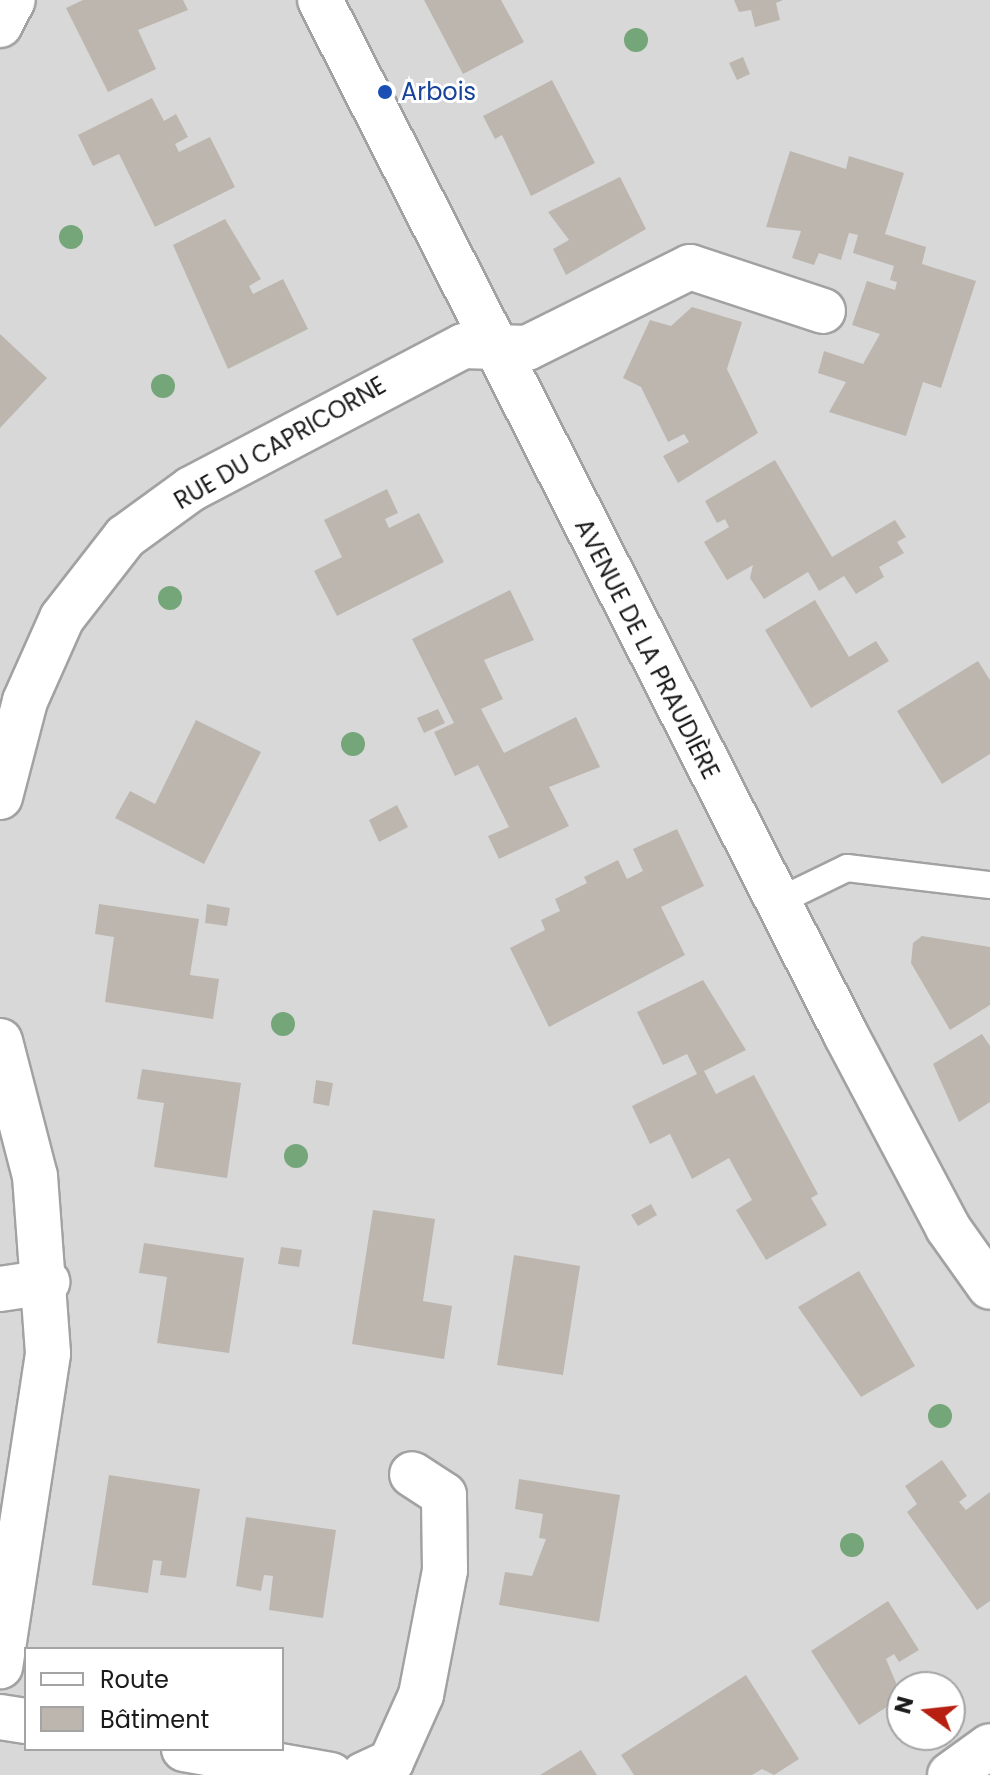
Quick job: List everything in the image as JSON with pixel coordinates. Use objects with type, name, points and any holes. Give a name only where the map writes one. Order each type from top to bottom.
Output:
[{"type":"street","points":[[0,25],[13,0]]},
{"type":"street","name":"AVENUE DE LA PRAUDIÈRE","points":[[320,0],[490,345],[777,902],[948,1228],[990,1287]]},
{"type":"street","name":"RUE DU CAPRICORNE","points":[[0,797],[25,701],[62,618],[125,537],[191,489],[398,376],[463,346],[544,342],[690,267],[823,311]]},
{"type":"street","points":[[0,1041],[35,1176],[47,1282],[48,1354],[0,1666]]},
{"type":"street","points":[[0,1289],[47,1282]]},
{"type":"street","points":[[363,1775],[391,1762],[421,1695],[445,1570],[444,1495],[412,1474]]},
{"type":"street","points":[[0,1717],[24,1721]]},
{"type":"street","points":[[950,1775],[990,1746]]},
{"type":"street","points":[[195,1751],[331,1775]]},
{"type":"lane","points":[[777,902],[847,868],[990,885]]},
{"type":"shaded area","points":[[0,0],[990,0],[990,1775],[0,1775]]},
{"type":"building","points":[[83,0],[183,0],[188,10],[138,30],[156,69],[108,92],[66,8]]},
{"type":"building","points":[[424,0],[501,0],[524,42],[463,74]]},
{"type":"building","points":[[734,0],[783,0],[776,3],[780,20],[755,27],[751,10],[739,12]]},
{"type":"building","points":[[743,57],[750,74],[737,80],[729,63]]},
{"type":"building","points":[[552,80],[595,163],[531,196],[502,135],[495,139],[483,116]]},
{"type":"building","points":[[152,98],[164,121],[176,114],[188,137],[175,144],[179,152],[210,137],[235,187],[155,227],[119,154],[93,166],[78,135]]},
{"type":"building","points":[[790,151],[846,169],[849,156],[904,173],[885,234],[926,247],[922,264],[976,281],[941,388],[923,382],[906,436],[829,412],[846,382],[818,373],[824,351],[863,364],[880,334],[852,325],[867,281],[895,290],[897,282],[890,280],[894,266],[853,253],[858,235],[849,233],[841,260],[819,253],[814,265],[792,258],[801,231],[766,227]]},
{"type":"building","points":[[620,177],[646,229],[566,275],[553,249],[569,240],[548,212]]},
{"type":"building","points":[[225,219],[261,279],[249,286],[253,294],[283,279],[308,329],[228,369],[173,245]]},
{"type":"building","points":[[692,307],[742,322],[727,369],[758,433],[678,483],[663,456],[689,442],[684,434],[668,442],[641,387],[623,378],[650,320],[671,326]]},
{"type":"building","points":[[0,334],[47,378],[0,428]]},
{"type":"building","points":[[775,460],[832,557],[895,520],[906,537],[897,542],[904,553],[879,567],[884,577],[856,594],[844,576],[819,591],[808,572],[764,599],[750,578],[753,565],[727,580],[704,542],[729,527],[725,519],[717,523],[705,501]]},
{"type":"building","points":[[387,489],[398,513],[385,519],[389,528],[419,513],[444,562],[337,616],[314,571],[342,557],[324,520]]},
{"type":"building","points":[[510,590],[534,640],[484,660],[503,699],[481,709],[504,753],[576,717],[600,767],[549,787],[569,826],[499,859],[488,836],[509,827],[478,765],[455,776],[434,732],[454,723],[412,639]]},
{"type":"building","points":[[815,600],[849,657],[876,641],[889,661],[811,708],[765,630]]},
{"type":"building","points":[[978,661],[990,680],[990,754],[942,784],[897,711]]},
{"type":"building","points":[[438,709],[445,723],[424,733],[417,718]]},
{"type":"building","points":[[196,720],[261,752],[204,864],[115,818],[130,791],[155,804]]},
{"type":"building","points":[[397,805],[408,827],[379,842],[369,820]]},
{"type":"building","points":[[677,829],[704,886],[661,907],[685,955],[549,1027],[510,948],[545,930],[541,920],[560,911],[555,899],[587,883],[584,877],[618,860],[627,879],[643,871],[633,849]]},
{"type":"building","points":[[99,904],[199,919],[190,975],[219,979],[213,1019],[105,1002],[114,937],[95,934]]},
{"type":"building","points":[[207,904],[230,908],[227,926],[205,923]]},
{"type":"building","points":[[922,936],[990,947],[990,1005],[950,1030],[911,963],[913,943]]},
{"type":"building","points":[[703,980],[746,1050],[704,1071],[716,1094],[754,1075],[818,1194],[811,1198],[827,1225],[766,1260],[736,1210],[752,1200],[729,1158],[692,1179],[670,1134],[650,1144],[632,1106],[697,1074],[687,1054],[663,1065],[637,1012]]},
{"type":"building","points":[[982,1034],[990,1046],[990,1102],[959,1122],[933,1064]]},
{"type":"building","points":[[142,1069],[241,1083],[227,1178],[154,1167],[164,1103],[137,1099]]},
{"type":"building","points":[[316,1080],[333,1083],[329,1106],[313,1103]]},
{"type":"building","points":[[651,1204],[657,1215],[638,1226],[631,1215]]},
{"type":"building","points":[[373,1210],[435,1219],[423,1301],[452,1306],[444,1359],[352,1344]]},
{"type":"building","points":[[144,1243],[244,1258],[229,1353],[157,1343],[167,1277],[139,1273]]},
{"type":"building","points":[[281,1247],[302,1250],[299,1267],[278,1264]]},
{"type":"building","points":[[514,1255],[580,1266],[563,1375],[497,1365]]},
{"type":"building","points":[[859,1271],[915,1366],[861,1397],[798,1307]]},
{"type":"building","points":[[942,1460],[967,1496],[959,1502],[966,1510],[990,1492],[990,1601],[977,1610],[907,1512],[917,1504],[905,1486]]},
{"type":"building","points":[[109,1475],[200,1489],[186,1578],[160,1575],[162,1561],[153,1560],[148,1593],[92,1585]]},
{"type":"building","points":[[519,1479],[620,1495],[599,1622],[499,1605],[505,1572],[532,1576],[546,1539],[539,1538],[543,1514],[515,1509]]},
{"type":"building","points":[[246,1517],[336,1530],[323,1618],[269,1610],[273,1576],[264,1575],[261,1591],[236,1586]]},
{"type":"building","points":[[888,1601],[919,1650],[899,1662],[894,1654],[886,1659],[891,1671],[886,1671],[886,1707],[859,1725],[811,1651]]},
{"type":"building","points":[[746,1675],[799,1759],[774,1775],[762,1769],[752,1775],[634,1775],[621,1755]]},
{"type":"building","points":[[581,1750],[597,1775],[540,1775]]},
{"type":"place","name":"Arbois","points":[[385,92]]}]
